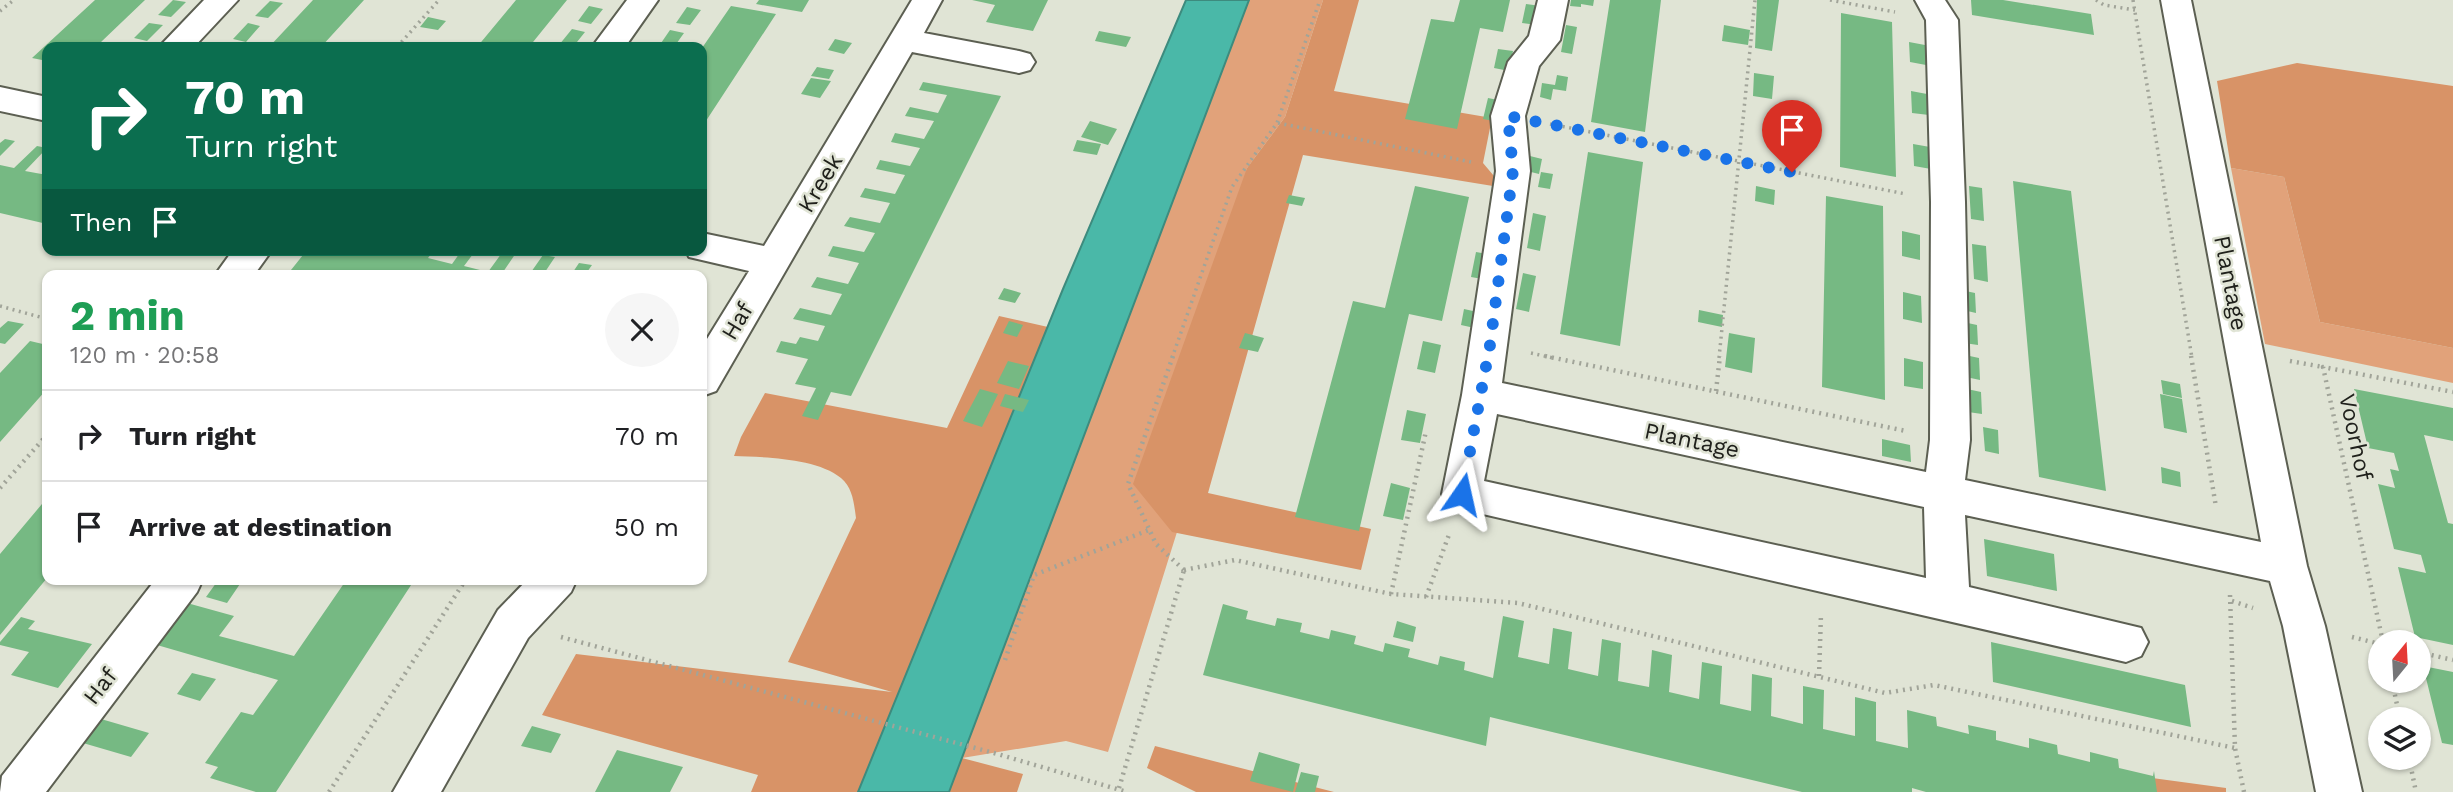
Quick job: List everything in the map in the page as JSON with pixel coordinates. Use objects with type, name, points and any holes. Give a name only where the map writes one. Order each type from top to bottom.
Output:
[{"type":"street","points":[[180,42],[223,0]]},
{"type":"street","points":[[612,42],[643,0]]},
{"type":"street","name":"Kreek","points":[[773,262],[927,0]]},
{"type":"street","points":[[1553,0],[1544,40],[1524,62],[1508,116],[1513,171],[1481,395],[1462,494],[2126,642]]},
{"type":"street","name":"Plantage","points":[[2176,0],[2286,566],[2304,626],[2339,792]]},
{"type":"street","points":[[1936,10],[1948,202],[1950,440],[1944,493],[1948,603]]},
{"type":"street","points":[[905,40],[1019,62]]},
{"type":"street","points":[[0,99],[42,108]]},
{"type":"street","points":[[707,248],[773,262]]},
{"type":"street","points":[[237,270],[249,256]]},
{"type":"street","name":"Haf","points":[[707,372],[773,262]]},
{"type":"street","name":"Plantage","points":[[1481,395],[2286,566]]},
{"type":"street","name":"Haf","points":[[18,792],[177,585]]},
{"type":"street","points":[[416,792],[513,624],[550,585]]},
{"type":"path","points":[[0,11],[14,0]]},
{"type":"path","points":[[401,42],[439,0]]},
{"type":"path","points":[[1184,570],[1156,544],[1128,484],[1232,187],[1277,122],[1320,0]]},
{"type":"path","points":[[1716,391],[1755,0]]},
{"type":"path","points":[[1830,0],[1936,10]]},
{"type":"path","points":[[2095,0],[2104,5],[2135,10]]},
{"type":"path","points":[[2133,0],[2231,600],[2235,748],[2244,792]]},
{"type":"path","points":[[1508,116],[1948,202]]},
{"type":"path","points":[[1277,122],[1513,171]]},
{"type":"path","points":[[0,306],[42,318]]},
{"type":"path","name":"Voorhof","points":[[2380,630],[2323,367],[2453,392]]},
{"type":"path","points":[[0,488],[42,442]]},
{"type":"path","points":[[1426,597],[1462,494]]},
{"type":"path","points":[[1005,660],[1034,575],[1150,530]]},
{"type":"path","points":[[1184,570],[1235,560],[1391,594],[1518,603],[1885,693],[1934,685],[2235,748]]},
{"type":"path","points":[[1119,788],[1184,570]]},
{"type":"path","points":[[1819,676],[1822,574]]},
{"type":"path","points":[[329,792],[462,585]]},
{"type":"path","points":[[513,624],[994,753],[1127,792]]},
{"type":"path","points":[[2431,655],[2453,660]]},
{"type":"path","points":[[2411,770],[2416,792]]},
{"type":"shaded area","points":[[1249,0],[1323,0],[1285,117],[1247,168],[1172,532],[1177,532],[1108,752],[1066,741],[962,758]]},
{"type":"shaded area","points":[[1323,0],[1359,0],[1334,91],[1492,118],[1483,163],[1499,182],[1499,187],[1303,155],[1208,493],[1371,529],[1361,570],[1172,532],[1133,484],[1247,168],[1285,117]]},
{"type":"shaded area","points":[[2297,63],[2453,86],[2453,348],[2320,322],[2284,177],[2231,168],[2217,81]]},
{"type":"shaded area","points":[[2231,168],[2284,177],[2320,322],[2453,348],[2453,383],[2265,344]]},
{"type":"shaded area","points":[[999,316],[1048,327],[858,792],[751,792],[758,775],[542,715],[576,654],[892,692],[788,662],[856,518],[848,486],[831,471],[818,466],[775,458],[734,456],[741,437],[765,393],[947,428]]},
{"type":"shaded area","points":[[1155,746],[1334,792],[1196,792],[1147,768]]},
{"type":"shaded area","points":[[962,758],[1023,774],[1017,792],[949,792]]},
{"type":"shaded area","points":[[2130,775],[2226,788],[2226,792],[2131,792]]},
{"type":"water","points":[[1186,0],[1249,0],[949,792],[858,792],[1063,289]]},
{"type":"building","points":[[95,0],[145,0],[101,42],[49,42]]},
{"type":"building","points":[[173,0],[186,2],[171,17],[158,15]]},
{"type":"building","points":[[313,0],[364,0],[326,42],[274,42]]},
{"type":"building","points":[[516,0],[567,0],[533,42],[481,42]]},
{"type":"building","points":[[759,0],[809,0],[802,12],[756,4]]},
{"type":"building","points":[[972,0],[1048,0],[1033,31],[986,22],[995,5]]},
{"type":"building","points":[[1460,0],[1510,0],[1503,32],[1480,28],[1457,129],[1405,119],[1431,19],[1454,22]]},
{"type":"building","points":[[1571,0],[1594,0],[1593,6],[1581,4],[1581,7],[1570,6]]},
{"type":"building","points":[[1610,0],[1661,0],[1645,132],[1591,122]]},
{"type":"building","points":[[1757,0],[1779,0],[1772,51],[1755,48]]},
{"type":"building","points":[[1971,0],[2003,0],[2091,14],[2094,35],[1972,15]]},
{"type":"building","points":[[270,1],[283,3],[268,18],[255,16]]},
{"type":"building","points":[[1526,4],[1541,6],[1537,25],[1522,23]]},
{"type":"building","points":[[589,6],[603,9],[591,24],[578,21]]},
{"type":"building","points":[[731,6],[776,14],[707,119],[707,42]]},
{"type":"building","points":[[687,7],[701,10],[690,25],[676,23]]},
{"type":"building","points":[[1841,13],[1892,22],[1896,177],[1840,167]]},
{"type":"building","points":[[428,17],[446,21],[438,30],[420,27]]},
{"type":"building","points":[[149,23],[163,25],[147,41],[134,38]]},
{"type":"building","points":[[248,23],[260,26],[246,42],[233,39]]},
{"type":"building","points":[[1566,25],[1577,27],[1572,54],[1561,52]]},
{"type":"building","points":[[1724,25],[1750,30],[1748,45],[1722,41]]},
{"type":"building","points":[[572,29],[585,32],[577,42],[561,42]]},
{"type":"building","points":[[670,30],[684,33],[678,42],[662,42]]},
{"type":"building","points":[[1099,31],[1131,37],[1126,47],[1095,41]]},
{"type":"building","points":[[835,39],[852,43],[844,54],[828,50]]},
{"type":"building","points":[[1909,42],[1925,45],[1926,65],[1910,62]]},
{"type":"building","points":[[42,49],[42,60],[32,58]]},
{"type":"building","points":[[1498,49],[1513,51],[1509,71],[1494,68]]},
{"type":"building","points":[[817,67],[834,70],[829,79],[811,76]]},
{"type":"building","points":[[1754,73],[1774,76],[1772,99],[1753,96]]},
{"type":"building","points":[[1557,75],[1568,77],[1566,91],[1553,89],[1551,100],[1540,97],[1542,83],[1555,85]]},
{"type":"building","points":[[811,78],[831,81],[820,98],[801,94]]},
{"type":"building","points":[[923,82],[1001,96],[851,396],[831,392],[818,420],[802,416],[816,388],[795,384],[808,359],[776,352],[781,341],[796,344],[800,337],[818,341],[825,326],[793,319],[800,308],[831,315],[842,294],[811,287],[817,277],[848,284],[859,263],[828,256],[833,246],[864,252],[875,233],[844,226],[850,217],[880,223],[890,203],[860,197],[865,188],[895,194],[905,175],[876,169],[880,160],[910,166],[920,148],[891,142],[895,133],[924,139],[934,121],[905,116],[910,107],[938,113],[947,95],[919,90]]},
{"type":"building","points":[[1911,91],[1927,94],[1929,115],[1912,113]]},
{"type":"building","points":[[1488,98],[1503,101],[1499,122],[1483,119]]},
{"type":"building","points":[[1090,121],[1117,129],[1108,145],[1081,137]]},
{"type":"building","points":[[5,139],[15,141],[0,156],[0,143]]},
{"type":"building","points":[[1077,140],[1101,144],[1097,155],[1073,151]]},
{"type":"building","points":[[1913,144],[1930,147],[1931,169],[1914,166]]},
{"type":"building","points":[[37,146],[42,147],[42,153],[25,171],[42,174],[42,223],[0,213],[0,165],[14,168]]},
{"type":"building","points":[[1588,152],[1643,162],[1620,346],[1560,334]]},
{"type":"building","points":[[1530,156],[1542,159],[1539,174],[1527,171]]},
{"type":"building","points":[[1541,172],[1553,174],[1550,189],[1538,187]]},
{"type":"building","points":[[2013,181],[2071,191],[2106,491],[2039,477]]},
{"type":"building","points":[[1415,186],[1469,197],[1442,321],[1409,314],[1359,531],[1295,517],[1353,301],[1385,308]]},
{"type":"building","points":[[1756,186],[1775,190],[1774,205],[1755,201]]},
{"type":"building","points":[[1969,186],[1982,188],[1984,221],[1971,219]]},
{"type":"building","points":[[1289,195],[1305,198],[1302,206],[1286,203]]},
{"type":"building","points":[[1826,196],[1883,206],[1885,400],[1822,387]]},
{"type":"building","points":[[1533,213],[1546,216],[1540,251],[1527,248]]},
{"type":"building","points":[[1902,231],[1920,235],[1920,260],[1902,256]]},
{"type":"building","points":[[1972,244],[1986,246],[1988,282],[1974,279]]},
{"type":"building","points":[[1476,252],[1493,255],[1488,280],[1471,277]]},
{"type":"building","points":[[302,256],[430,256],[428,258],[452,264],[458,256],[472,256],[464,266],[480,270],[291,270]]},
{"type":"building","points":[[500,256],[514,256],[504,270],[489,270]]},
{"type":"building","points":[[542,256],[555,257],[546,270],[532,270]]},
{"type":"building","points":[[579,263],[592,265],[588,270],[574,270]]},
{"type":"building","points":[[1523,273],[1536,276],[1529,312],[1516,309]]},
{"type":"building","points":[[1004,288],[1021,293],[1015,303],[998,299]]},
{"type":"building","points":[[1961,290],[1975,293],[1976,313],[1963,310]]},
{"type":"building","points":[[1903,292],[1921,296],[1922,323],[1903,319]]},
{"type":"building","points":[[1464,309],[1482,313],[1479,329],[1461,325]]},
{"type":"building","points":[[1699,310],[1723,315],[1722,327],[1698,322]]},
{"type":"building","points":[[8,321],[24,324],[5,344],[0,343],[0,328]]},
{"type":"building","points":[[1009,321],[1023,325],[1017,337],[1003,333]]},
{"type":"building","points":[[1963,322],[1977,325],[1978,345],[1964,343]]},
{"type":"building","points":[[1245,333],[1264,338],[1258,352],[1239,348]]},
{"type":"building","points":[[1729,333],[1755,338],[1752,373],[1725,367]]},
{"type":"building","points":[[30,341],[42,344],[42,395],[0,442],[0,373]]},
{"type":"building","points":[[1423,341],[1441,345],[1435,373],[1417,369]]},
{"type":"building","points":[[1965,355],[1979,358],[1980,380],[1966,377]]},
{"type":"building","points":[[1904,358],[1923,362],[1923,389],[1904,386]]},
{"type":"building","points":[[1008,361],[1029,366],[1019,389],[997,383]]},
{"type":"building","points":[[2161,380],[2180,384],[2182,398],[2163,394]]},
{"type":"building","points":[[980,389],[998,394],[982,427],[963,421]]},
{"type":"building","points":[[1967,389],[1981,392],[1982,414],[1968,412]]},
{"type":"building","points":[[2354,389],[2453,408],[2453,441],[2424,435],[2448,523],[2453,524],[2453,645],[2431,640],[2431,630],[2413,630],[2398,567],[2426,573],[2421,555],[2394,549],[2378,484],[2395,488],[2390,469],[2399,471],[2394,453],[2368,448]]},
{"type":"building","points":[[1005,394],[1029,400],[1023,412],[1000,406]]},
{"type":"building","points":[[2160,394],[2182,399],[2187,433],[2164,428]]},
{"type":"building","points":[[1407,410],[1426,414],[1420,443],[1401,440]]},
{"type":"building","points":[[1983,427],[1998,430],[1999,454],[1985,451]]},
{"type":"building","points":[[1882,439],[1910,445],[1911,462],[1882,456]]},
{"type":"building","points":[[2161,467],[2180,472],[2181,487],[2162,483]]},
{"type":"building","points":[[1391,483],[1410,488],[1403,520],[1383,516]]},
{"type":"building","points":[[42,504],[42,584],[0,635],[0,554]]},
{"type":"building","points":[[1984,539],[2054,554],[2057,591],[1987,576]]},
{"type":"building","points":[[215,585],[239,585],[227,603],[206,597]]},
{"type":"building","points":[[343,585],[411,585],[276,792],[256,792],[210,778],[218,767],[205,763],[241,712],[253,715],[278,680],[157,645],[187,603],[234,616],[219,636],[294,656]]},
{"type":"building","points":[[1223,604],[1248,611],[1246,619],[1275,626],[1277,618],[1302,623],[1300,632],[1329,639],[1331,630],[1356,636],[1354,644],[1383,652],[1385,643],[1410,649],[1408,657],[1438,665],[1440,656],[1465,662],[1464,670],[1493,678],[1503,616],[1524,621],[1518,657],[1549,664],[1553,628],[1572,632],[1568,669],[1598,676],[1602,639],[1621,643],[1618,681],[1649,687],[1652,650],[1672,655],[1669,692],[1699,699],[1702,662],[1722,666],[1720,704],[1751,711],[1752,674],[1772,678],[1771,716],[1803,724],[1803,686],[1824,690],[1823,729],[1855,736],[1855,697],[1876,702],[1876,741],[1908,748],[1907,710],[1936,717],[1937,726],[1969,734],[1968,725],[1996,731],[1996,740],[2029,748],[2029,738],[2057,745],[2058,754],[2090,762],[2090,752],[2118,759],[2119,768],[2153,776],[2154,771],[2157,792],[1926,792],[1912,788],[1912,792],[1802,792],[1490,717],[1486,746],[1203,675]]},
{"type":"building","points":[[21,617],[35,621],[28,629],[92,644],[58,688],[11,675],[29,652],[0,645],[0,642]]},
{"type":"building","points":[[1397,621],[1416,627],[1413,642],[1393,637]]},
{"type":"building","points":[[1991,642],[2185,685],[2191,727],[1993,682]]},
{"type":"building","points":[[2431,668],[2453,672],[2453,745],[2442,743],[2430,693]]},
{"type":"building","points":[[192,673],[216,679],[200,701],[177,694]]},
{"type":"building","points":[[101,719],[149,733],[131,757],[83,743]]},
{"type":"building","points":[[532,726],[561,734],[551,753],[521,746]]},
{"type":"building","points":[[617,750],[683,767],[670,792],[595,792]]},
{"type":"building","points":[[1259,752],[1300,764],[1293,792],[1250,781]]},
{"type":"building","points":[[1301,772],[1319,776],[1315,792],[1295,792]]},
{"type":"route","points":[[1462,494],[1490,345],[1513,171],[1508,116],[1792,172]]}]
